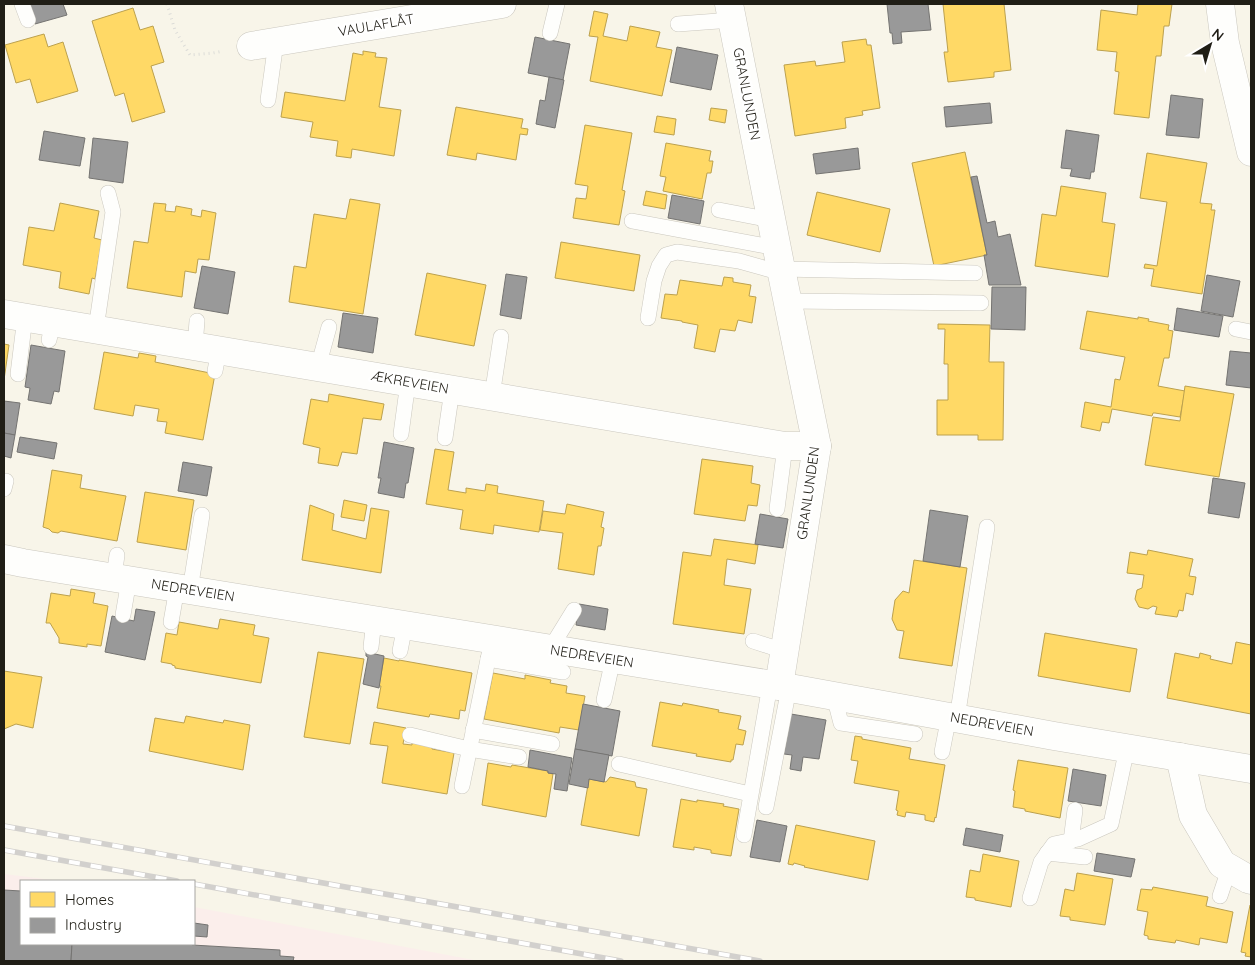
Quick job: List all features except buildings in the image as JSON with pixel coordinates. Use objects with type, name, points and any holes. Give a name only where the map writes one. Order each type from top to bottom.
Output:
[{"type":"street","name":"VAULAFLÅT","points":[[263,44],[466,7],[502,4]]},
{"type":"street","points":[[1220,4],[1225,43],[1251,152]]},
{"type":"street","name":"GRANLUNDEN","points":[[730,12],[817,446],[779,686]]},
{"type":"street","name":"ÆKREVEIEN","points":[[14,315],[51,331],[96,329],[785,446],[817,446]]},
{"type":"street","name":"NEDREVEIEN","points":[[4,559],[120,571],[184,589],[405,625],[490,649],[550,649],[779,686],[1251,769]]},
{"type":"street","points":[[1180,757],[1193,815],[1222,864],[1240,874]]},
{"type":"lane","points":[[22,4],[28,20]]},
{"type":"lane","points":[[550,33],[556,4]]},
{"type":"lane","points":[[678,24],[730,12]]},
{"type":"lane","points":[[263,44],[268,100]]},
{"type":"lane","points":[[96,329],[113,212],[108,193]]},
{"type":"lane","points":[[720,210],[771,220]]},
{"type":"lane","points":[[632,221],[780,263]]},
{"type":"lane","points":[[648,318],[654,281],[659,266],[666,255],[677,252],[739,261],[975,273]]},
{"type":"lane","points":[[788,301],[981,303]]},
{"type":"lane","points":[[14,315],[18,374]]},
{"type":"lane","points":[[318,367],[329,327]]},
{"type":"lane","points":[[1236,329],[1251,332]]},
{"type":"lane","points":[[492,396],[501,337]]},
{"type":"lane","points":[[401,434],[408,382]]},
{"type":"lane","points":[[445,438],[452,390]]},
{"type":"lane","points":[[777,509],[785,446]]},
{"type":"lane","points":[[171,622],[184,589],[202,515]]},
{"type":"lane","points":[[942,752],[953,717],[987,527]]},
{"type":"lane","points":[[120,571],[123,615]]},
{"type":"lane","points":[[550,649],[574,610]]},
{"type":"lane","points":[[371,647],[374,620]]},
{"type":"lane","points":[[400,651],[405,625]]},
{"type":"lane","points":[[753,641],[784,651]]},
{"type":"lane","points":[[462,786],[490,649],[563,672]]},
{"type":"lane","points":[[604,700],[612,659]]},
{"type":"lane","points":[[744,836],[750,794],[779,686]]},
{"type":"lane","points":[[766,807],[779,686]]},
{"type":"lane","points":[[834,696],[842,723],[915,734]]},
{"type":"lane","points":[[473,730],[552,744]]},
{"type":"lane","points":[[410,735],[469,749],[519,758]]},
{"type":"lane","points":[[1030,898],[1041,862],[1054,844],[1078,839],[1111,824],[1127,748]]},
{"type":"lane","points":[[620,764],[750,794]]},
{"type":"lane","points":[[1071,841],[1075,810]]},
{"type":"lane","points":[[1047,853],[1085,857]]},
{"type":"lane","points":[[1220,896],[1240,874]]},
{"type":"path","points":[[167,4],[175,30],[190,55],[263,44]]},
{"type":"shaded area","points":[[4,874],[53,880],[20,880],[20,945],[195,945],[195,907],[479,961],[4,961]]},
{"type":"railway","points":[[4,826],[760,961]]},
{"type":"railway","points":[[4,850],[171,880]]},
{"type":"railway","points":[[195,884],[621,961]]}]
